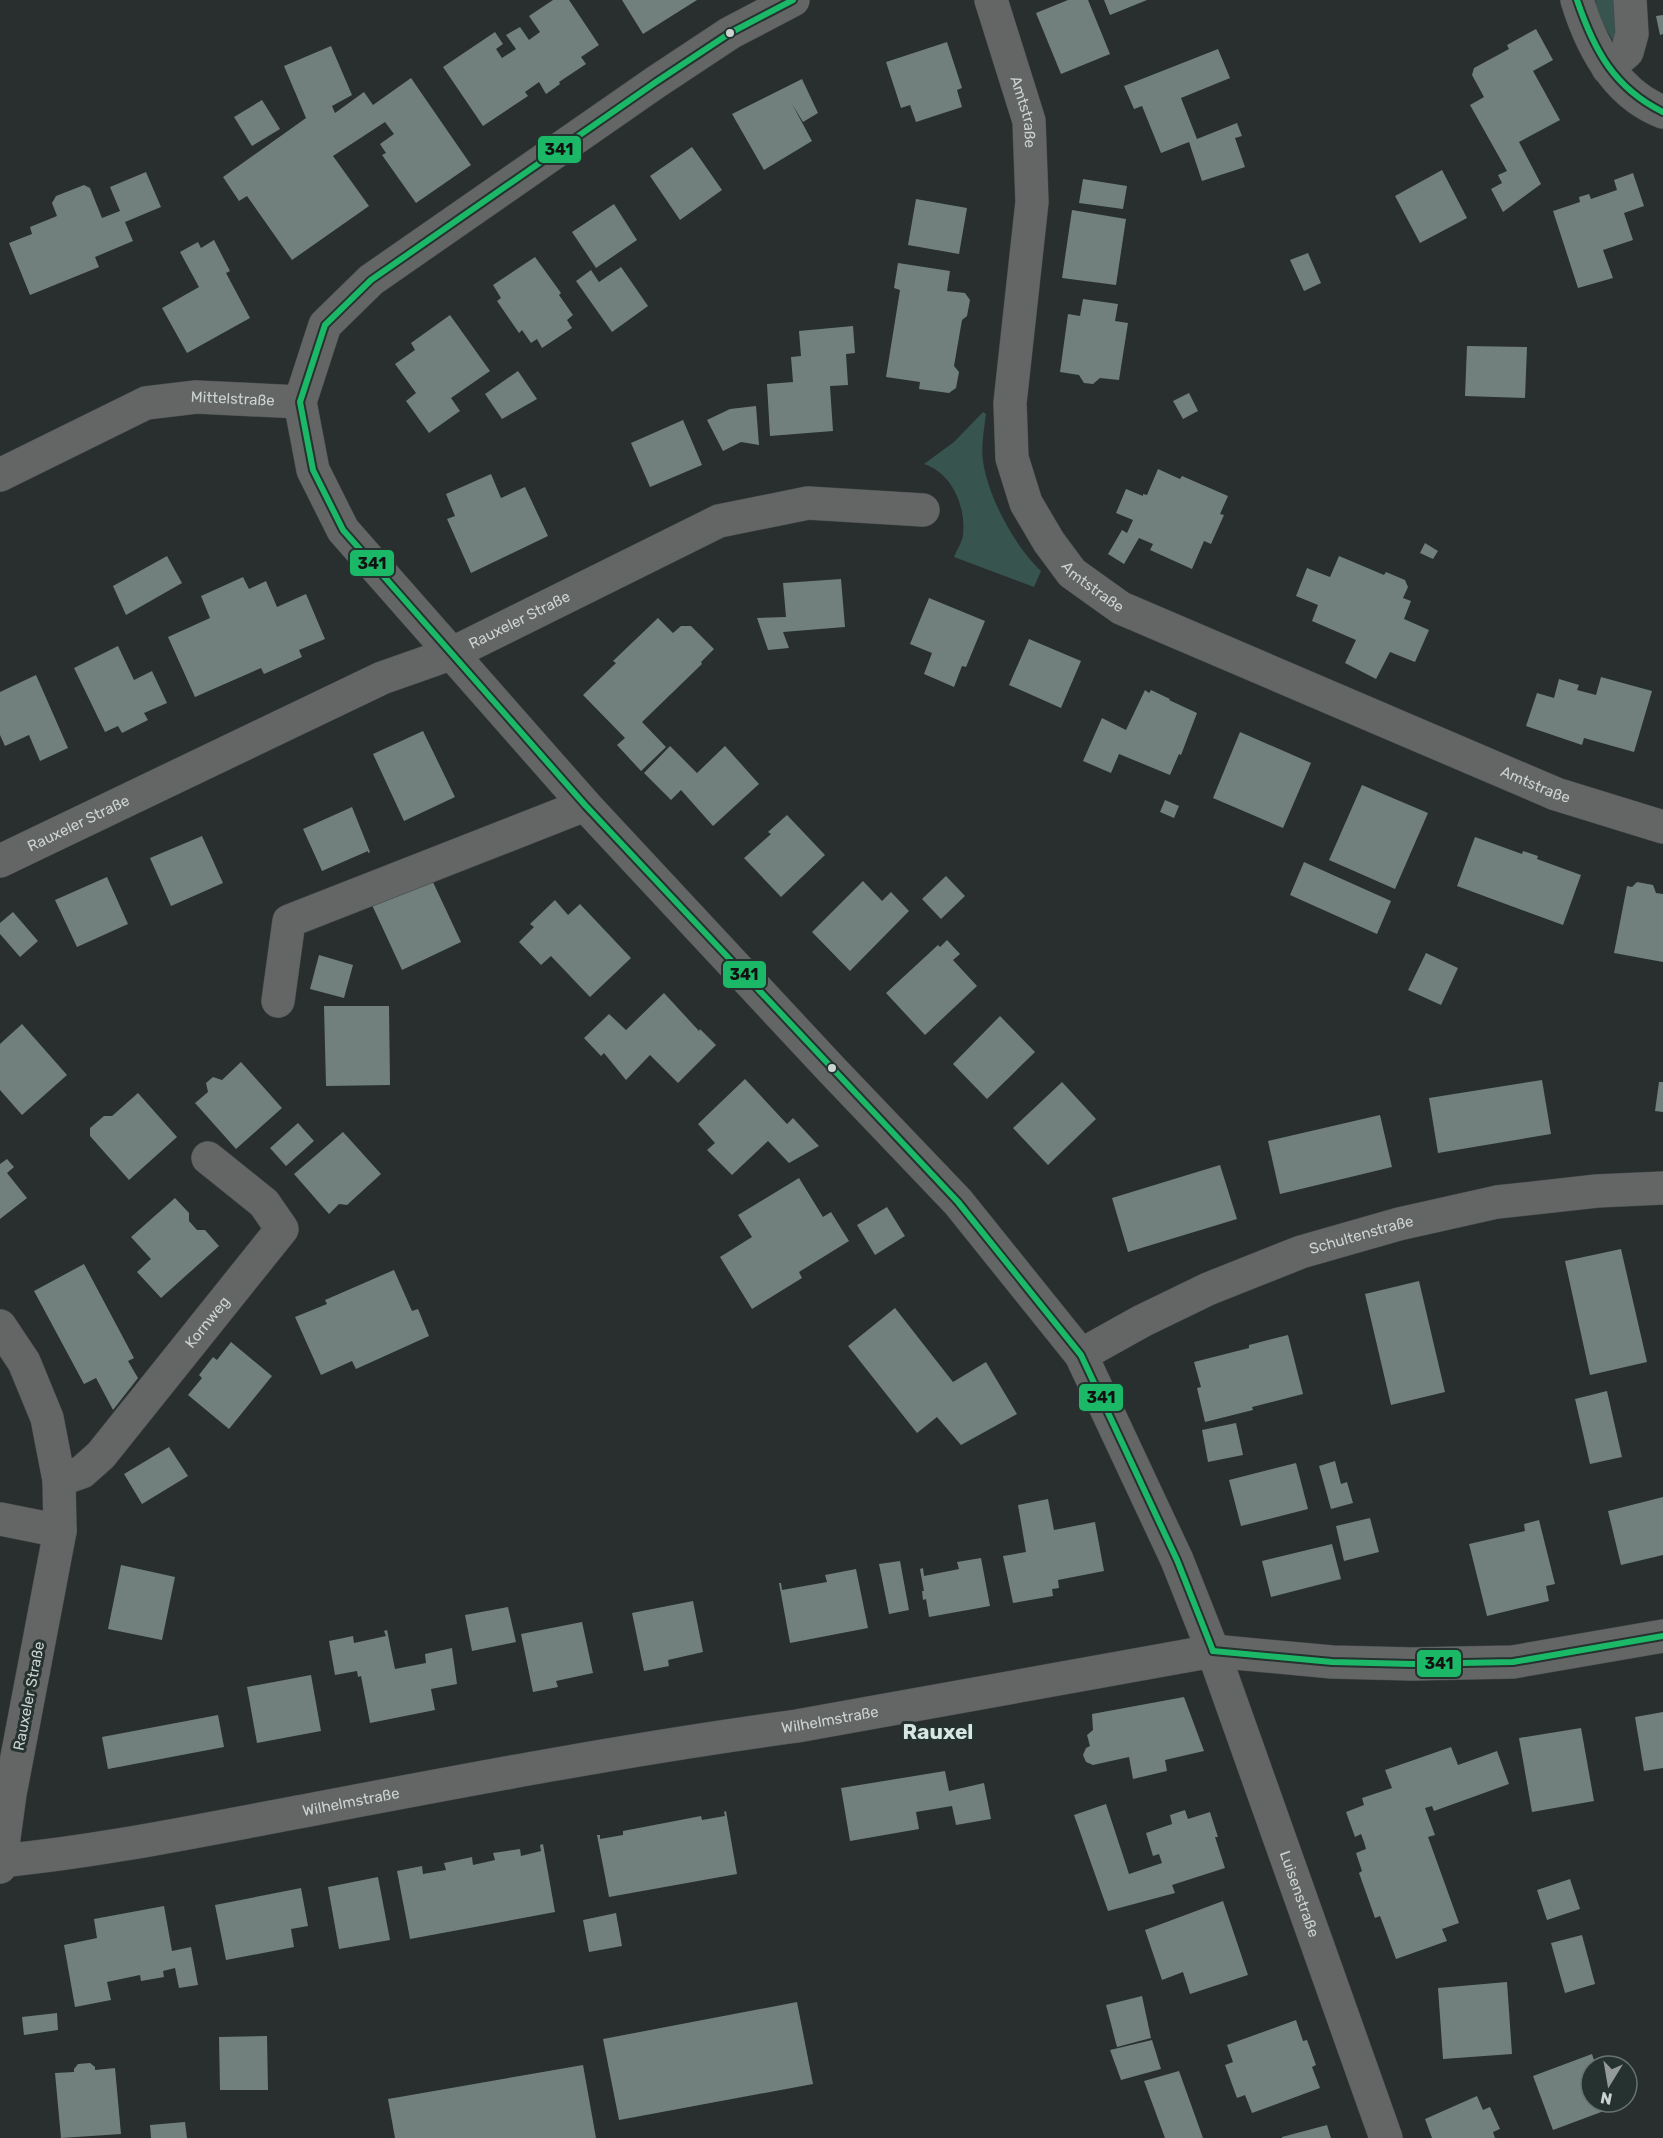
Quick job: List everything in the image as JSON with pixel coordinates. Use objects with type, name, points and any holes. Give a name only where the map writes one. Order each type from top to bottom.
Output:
[{"type":"street","points":[[300,402],[325,325],[371,280],[616,109],[730,33],[793,0]]},
{"type":"street","name":"Amtstraße","points":[[991,0],[1029,121],[1032,202],[1010,403],[1012,458],[1026,503],[1049,542],[1072,573],[1121,608],[1556,794],[1663,827]]},
{"type":"street","points":[[1577,0],[1582,17],[1608,68],[1630,94],[1663,112]]},
{"type":"street","points":[[1608,68],[1628,52],[1632,34],[1630,0]]},
{"type":"street","name":"Mittelstraße","points":[[0,475],[100,424],[146,404],[195,397],[300,402]]},
{"type":"street","name":"Luisenstraße","points":[[300,402],[313,470],[343,530],[585,805],[958,1202],[1081,1355],[1177,1560],[1213,1651],[1386,2138]]},
{"type":"street","name":"Rauxeler Straße","points":[[0,861],[382,678],[453,653],[719,521],[808,503],[923,510]]},
{"type":"street","points":[[278,1001],[289,921],[585,805]]},
{"type":"street","name":"Kornweg","points":[[59,1480],[82,1472],[101,1455],[282,1229],[264,1203],[208,1158]]},
{"type":"street","name":"Schultenstraße","points":[[1081,1355],[1142,1321],[1208,1289],[1301,1252],[1399,1224],[1497,1202],[1597,1191],[1663,1188]]},
{"type":"street","name":"Rauxeler Straße","points":[[0,1326],[24,1362],[47,1418],[59,1480],[60,1532],[10,1794],[0,1867]]},
{"type":"street","points":[[0,1520],[60,1532]]},
{"type":"street","name":"Wilhelmstraße","points":[[0,1861],[84,1852],[475,1778],[797,1726],[1213,1651],[1343,1662],[1412,1664],[1513,1662],[1663,1636]]},
{"type":"green space","points":[[1595,0],[1617,0],[1620,37],[1613,41],[1600,19]]},
{"type":"green space","points":[[983,412],[986,414],[982,450],[986,475],[1004,520],[1022,549],[1041,571],[1034,587],[954,557],[963,535],[959,502],[955,492],[942,475],[934,468],[924,464],[954,442]]},
{"type":"building","points":[[553,0],[569,0],[599,45],[581,57],[586,64],[546,94],[539,82],[525,92],[528,96],[483,126],[443,67],[495,32],[503,44],[496,49],[502,58],[516,49],[506,35],[520,27],[529,40],[540,32],[529,16]]},
{"type":"building","points":[[622,0],[697,0],[643,34]]},
{"type":"building","points":[[1068,0],[1088,0],[1110,54],[1061,74],[1036,13]]},
{"type":"building","points":[[1104,0],[1147,0],[1110,15]]},
{"type":"building","points":[[1663,15],[1663,34],[1660,35],[1656,16]]},
{"type":"building","points":[[1536,29],[1553,60],[1533,71],[1560,120],[1519,142],[1541,184],[1503,212],[1491,189],[1502,183],[1498,175],[1507,171],[1470,105],[1484,97],[1472,75],[1474,68],[1509,49],[1507,45]]},
{"type":"building","points":[[947,42],[962,88],[957,90],[962,107],[916,122],[910,105],[901,108],[886,62]]},
{"type":"building","points":[[331,46],[352,95],[332,106],[335,113],[364,92],[373,105],[411,78],[471,165],[416,203],[382,155],[386,153],[380,144],[394,134],[385,122],[333,156],[369,206],[292,260],[247,196],[239,201],[223,177],[306,118],[284,66]]},
{"type":"building","points":[[1218,49],[1230,78],[1181,98],[1197,139],[1237,123],[1242,136],[1235,138],[1245,167],[1202,181],[1189,142],[1161,153],[1142,106],[1134,109],[1124,86]]},
{"type":"building","points":[[802,79],[818,113],[803,122],[792,104],[812,141],[764,170],[732,114]]},
{"type":"building","points":[[262,100],[280,129],[252,146],[234,117]]},
{"type":"building","points":[[692,147],[722,190],[680,220],[650,176]]},
{"type":"building","points":[[1442,170],[1467,218],[1420,243],[1395,196]]},
{"type":"building","points":[[146,172],[161,207],[125,222],[133,241],[95,257],[99,267],[30,295],[9,243],[32,234],[30,227],[57,216],[52,203],[56,196],[84,185],[90,188],[102,218],[120,211],[110,187]]},
{"type":"building","points":[[1633,173],[1644,206],[1624,213],[1633,240],[1603,250],[1613,278],[1578,288],[1553,211],[1580,202],[1579,197],[1589,194],[1591,199],[1617,190],[1614,180]]},
{"type":"building","points":[[1083,179],[1127,186],[1123,209],[1079,203]]},
{"type":"building","points":[[916,199],[967,208],[959,254],[908,245]]},
{"type":"building","points":[[614,204],[637,240],[596,268],[572,232]]},
{"type":"building","points":[[1072,210],[1126,219],[1116,285],[1062,278]]},
{"type":"building","points":[[214,240],[230,271],[226,273],[250,318],[187,353],[162,308],[199,287],[180,252],[198,242],[201,248]]},
{"type":"building","points":[[1308,253],[1321,283],[1304,291],[1290,260]]},
{"type":"building","points":[[535,257],[561,293],[559,295],[573,315],[567,320],[572,328],[542,348],[537,339],[531,343],[522,330],[519,333],[497,301],[501,298],[493,285]]},
{"type":"building","points":[[898,263],[950,271],[947,291],[965,293],[970,300],[967,316],[962,320],[954,366],[959,372],[956,388],[949,393],[919,389],[920,382],[886,377],[900,290],[894,288]]},
{"type":"building","points":[[621,267],[648,306],[612,332],[576,281],[591,270],[599,282]]},
{"type":"building","points":[[1083,299],[1118,304],[1115,321],[1128,323],[1119,380],[1100,378],[1093,384],[1084,383],[1079,375],[1060,372],[1068,314],[1080,316]]},
{"type":"building","points":[[450,315],[490,371],[451,398],[460,411],[429,433],[406,401],[416,393],[395,364],[415,350],[411,343]]},
{"type":"building","points":[[853,326],[855,353],[846,354],[848,385],[830,386],[833,431],[770,436],[767,384],[793,382],[791,357],[801,356],[799,331]]},
{"type":"building","points":[[1467,346],[1527,347],[1525,398],[1465,396]]},
{"type":"building","points":[[518,371],[537,399],[502,419],[485,394]]},
{"type":"building","points":[[1189,393],[1198,411],[1183,419],[1173,401]]},
{"type":"building","points":[[756,406],[759,445],[741,442],[723,451],[707,420],[730,409]]},
{"type":"building","points":[[683,420],[702,465],[650,487],[631,443]]},
{"type":"building","points":[[1158,469],[1180,479],[1182,476],[1228,496],[1220,514],[1224,515],[1211,544],[1204,541],[1192,569],[1150,550],[1153,544],[1139,538],[1124,564],[1108,554],[1122,530],[1127,533],[1133,520],[1116,513],[1126,489],[1143,496],[1143,494],[1147,495]]},
{"type":"building","points":[[491,474],[501,498],[525,487],[548,536],[471,573],[447,519],[455,516],[446,494]]},
{"type":"building","points":[[1425,543],[1438,551],[1433,559],[1420,553]]},
{"type":"building","points":[[167,556],[182,583],[126,615],[113,586]]},
{"type":"building","points":[[1339,556],[1384,575],[1386,572],[1405,580],[1408,587],[1403,598],[1411,601],[1404,619],[1429,630],[1415,662],[1390,652],[1376,679],[1345,663],[1356,640],[1312,621],[1318,605],[1296,596],[1307,568],[1330,577]]},
{"type":"building","points":[[243,577],[249,589],[266,581],[277,607],[306,594],[325,639],[299,650],[302,657],[264,674],[261,668],[195,697],[168,637],[210,618],[201,596]]},
{"type":"building","points":[[841,579],[845,627],[783,632],[789,648],[768,650],[757,618],[786,617],[783,583]]},
{"type":"building","points":[[929,598],[985,621],[966,667],[962,666],[954,687],[924,674],[932,653],[910,644]]},
{"type":"building","points":[[658,618],[673,633],[681,626],[691,626],[714,649],[701,662],[702,664],[642,722],[666,747],[641,771],[617,745],[625,738],[583,695],[616,663],[613,661]]},
{"type":"building","points":[[1029,639],[1081,661],[1061,708],[1009,685]]},
{"type":"building","points":[[118,646],[134,680],[152,671],[167,703],[144,713],[148,720],[122,733],[118,726],[105,732],[74,668]]},
{"type":"building","points":[[36,675],[68,748],[40,761],[29,735],[5,746],[0,735],[0,692]]},
{"type":"building","points":[[1601,677],[1652,691],[1634,752],[1584,738],[1582,745],[1526,726],[1537,693],[1554,698],[1559,679],[1579,685],[1577,690],[1596,695]]},
{"type":"building","points":[[1145,690],[1149,693],[1151,690],[1197,713],[1181,755],[1179,754],[1170,775],[1119,754],[1111,773],[1083,761],[1102,718],[1126,730]]},
{"type":"building","points":[[423,731],[455,797],[404,821],[373,754]]},
{"type":"building","points":[[1240,732],[1311,763],[1283,828],[1213,798]]},
{"type":"building","points":[[670,746],[697,773],[725,746],[759,784],[713,826],[681,790],[671,800],[644,773]]},
{"type":"building","points":[[1362,785],[1428,813],[1395,889],[1329,860]]},
{"type":"building","points":[[1165,800],[1179,806],[1174,818],[1160,812]]},
{"type":"building","points":[[352,807],[370,852],[322,871],[303,829]]},
{"type":"building","points":[[787,815],[825,855],[781,897],[744,858],[771,834],[768,832]]},
{"type":"building","points":[[202,836],[223,883],[171,906],[150,858]]},
{"type":"building","points":[[1475,837],[1522,854],[1523,851],[1538,856],[1537,859],[1581,875],[1563,925],[1457,886]]},
{"type":"building","points":[[1304,862],[1391,901],[1377,934],[1290,895]]},
{"type":"building","points":[[946,876],[965,896],[941,919],[922,899]]},
{"type":"building","points":[[107,877],[128,924],[77,947],[55,900]]},
{"type":"building","points":[[431,878],[461,942],[402,970],[372,905]]},
{"type":"building","points":[[863,881],[882,901],[891,892],[909,911],[850,971],[812,932]]},
{"type":"building","points":[[1637,882],[1653,885],[1656,893],[1663,894],[1663,962],[1614,953],[1627,886],[1632,887]]},
{"type":"building","points":[[555,900],[568,915],[580,904],[631,958],[590,997],[551,956],[541,965],[519,942],[534,927],[530,924]]},
{"type":"building","points":[[13,912],[38,941],[20,957],[0,934],[0,923]]},
{"type":"building","points":[[947,940],[960,954],[953,960],[977,986],[925,1035],[886,993],[938,945],[940,947]]},
{"type":"building","points":[[1426,953],[1458,968],[1441,1005],[1408,990]]},
{"type":"building","points":[[319,955],[353,965],[344,998],[310,989]]},
{"type":"building","points":[[664,993],[699,1031],[700,1029],[716,1045],[678,1083],[650,1055],[626,1080],[604,1053],[601,1056],[584,1038],[609,1014],[626,1030]]},
{"type":"building","points":[[324,1006],[389,1006],[390,1085],[326,1086]]},
{"type":"building","points":[[1000,1016],[1035,1052],[987,1099],[953,1064]]},
{"type":"building","points":[[22,1024],[67,1075],[22,1115],[0,1090],[0,1044]]},
{"type":"building","points":[[241,1062],[282,1108],[236,1149],[195,1103],[208,1092],[206,1083],[213,1077],[222,1080]]},
{"type":"building","points":[[745,1079],[787,1124],[793,1118],[819,1146],[789,1163],[768,1141],[732,1175],[707,1150],[715,1143],[698,1124]]},
{"type":"building","points":[[1542,1080],[1551,1134],[1438,1153],[1429,1098]]},
{"type":"building","points":[[1062,1082],[1096,1119],[1048,1165],[1013,1128]]},
{"type":"building","points":[[1659,1082],[1663,1082],[1663,1112],[1655,1111]]},
{"type":"building","points":[[138,1093],[177,1137],[129,1180],[90,1136],[90,1128],[104,1116],[112,1116]]},
{"type":"building","points":[[1380,1115],[1392,1167],[1280,1194],[1268,1141]]},
{"type":"building","points":[[298,1123],[314,1141],[286,1166],[270,1148]]},
{"type":"building","points":[[343,1132],[381,1174],[347,1205],[339,1204],[329,1214],[294,1174]]},
{"type":"building","points":[[7,1159],[14,1167],[7,1173],[27,1198],[0,1219],[0,1164]]},
{"type":"building","points":[[1220,1165],[1237,1219],[1128,1252],[1112,1198]]},
{"type":"building","points":[[799,1178],[823,1217],[831,1212],[849,1241],[799,1272],[802,1278],[752,1309],[720,1257],[752,1237],[738,1215]]},
{"type":"building","points":[[175,1198],[189,1213],[189,1221],[197,1230],[205,1230],[219,1246],[161,1298],[137,1272],[151,1259],[131,1237]]},
{"type":"building","points":[[887,1207],[905,1236],[875,1255],[857,1225]]},
{"type":"building","points":[[1621,1249],[1647,1362],[1590,1375],[1565,1261]]},
{"type":"building","points":[[84,1264],[134,1358],[128,1361],[138,1378],[113,1410],[96,1378],[84,1384],[34,1291]]},
{"type":"building","points":[[394,1270],[412,1311],[418,1309],[429,1336],[356,1369],[352,1361],[321,1375],[295,1317],[327,1304],[325,1300]]},
{"type":"building","points":[[1419,1281],[1445,1392],[1391,1405],[1365,1294]]},
{"type":"building","points":[[895,1308],[953,1382],[986,1362],[1017,1414],[961,1445],[937,1417],[917,1433],[848,1346]]},
{"type":"building","points":[[1288,1335],[1303,1394],[1205,1422],[1197,1388],[1201,1387],[1194,1362]]},
{"type":"building","points":[[231,1342],[272,1376],[229,1429],[188,1395],[202,1378],[199,1375],[213,1357],[217,1360]]},
{"type":"building","points":[[1607,1391],[1622,1457],[1590,1464],[1575,1399]]},
{"type":"building","points":[[1236,1423],[1243,1455],[1208,1462],[1202,1430]]},
{"type":"building","points":[[169,1447],[188,1476],[142,1504],[124,1474]]},
{"type":"building","points":[[1335,1461],[1341,1484],[1347,1482],[1353,1503],[1331,1509],[1319,1466]]},
{"type":"building","points":[[1296,1463],[1308,1509],[1241,1526],[1229,1480]]},
{"type":"building","points":[[1663,1497],[1663,1555],[1621,1565],[1608,1511]]},
{"type":"building","points":[[1048,1499],[1054,1530],[1095,1522],[1104,1571],[1058,1580],[1059,1588],[1052,1589],[1053,1596],[1013,1603],[1003,1556],[1026,1552],[1018,1505]]},
{"type":"building","points":[[1370,1518],[1379,1552],[1344,1561],[1336,1526]]},
{"type":"building","points":[[1539,1520],[1555,1584],[1546,1586],[1549,1601],[1487,1616],[1469,1544],[1525,1531],[1524,1524]]},
{"type":"building","points":[[1332,1544],[1341,1579],[1271,1597],[1262,1561]]},
{"type":"building","points":[[981,1558],[990,1606],[929,1617],[926,1599],[923,1600],[922,1591],[924,1591],[920,1569],[923,1568],[924,1576],[959,1569],[957,1562]]},
{"type":"building","points":[[900,1561],[909,1610],[889,1614],[879,1564]]},
{"type":"building","points":[[121,1565],[175,1577],[162,1640],[108,1629]]},
{"type":"building","points":[[856,1569],[868,1628],[790,1643],[779,1583],[781,1583],[782,1590],[827,1582],[825,1575]]},
{"type":"building","points":[[693,1601],[703,1652],[668,1660],[669,1666],[644,1671],[632,1613]]},
{"type":"building","points":[[508,1607],[516,1642],[472,1651],[465,1615]]},
{"type":"building","points":[[582,1622],[593,1673],[556,1681],[558,1687],[533,1692],[521,1634]]},
{"type":"building","points":[[387,1630],[395,1669],[426,1663],[425,1654],[452,1648],[457,1684],[431,1689],[435,1710],[370,1723],[361,1676],[358,1677],[357,1671],[335,1675],[329,1641],[353,1636],[354,1643],[386,1636],[384,1631]]},
{"type":"building","points":[[311,1675],[321,1731],[257,1743],[247,1687]]},
{"type":"building","points":[[1184,1697],[1204,1751],[1165,1760],[1167,1771],[1133,1779],[1129,1757],[1093,1765],[1086,1762],[1083,1755],[1086,1748],[1090,1746],[1087,1735],[1093,1730],[1092,1714]]},
{"type":"building","points":[[1663,1712],[1663,1768],[1644,1771],[1635,1717]]},
{"type":"building","points":[[218,1715],[224,1747],[108,1769],[102,1737]]},
{"type":"building","points":[[1581,1728],[1594,1801],[1532,1812],[1519,1738]]},
{"type":"building","points":[[1451,1747],[1458,1765],[1497,1751],[1509,1784],[1434,1811],[1432,1806],[1425,1808],[1435,1835],[1428,1837],[1459,1923],[1442,1929],[1447,1941],[1396,1959],[1380,1916],[1375,1918],[1359,1873],[1362,1871],[1356,1853],[1366,1849],[1364,1842],[1361,1834],[1355,1837],[1346,1812],[1364,1805],[1362,1798],[1392,1788],[1385,1770]]},
{"type":"building","points":[[945,1771],[949,1791],[984,1783],[991,1819],[956,1825],[952,1806],[916,1812],[919,1829],[850,1841],[841,1788]]},
{"type":"building","points":[[1106,1804],[1129,1874],[1162,1863],[1159,1854],[1153,1856],[1146,1833],[1172,1824],[1170,1815],[1185,1810],[1188,1819],[1210,1812],[1225,1868],[1172,1885],[1175,1893],[1108,1911],[1074,1815]]},
{"type":"building","points":[[726,1811],[737,1874],[609,1897],[597,1835],[600,1835],[600,1839],[623,1835],[623,1831],[701,1816],[702,1820],[725,1816]]},
{"type":"building","points":[[543,1844],[555,1912],[410,1939],[397,1871],[422,1866],[423,1874],[446,1870],[444,1863],[472,1857],[473,1865],[495,1860],[493,1853],[520,1849],[521,1856],[541,1851],[540,1845]]},
{"type":"building","points":[[378,1877],[390,1940],[339,1949],[328,1887]]},
{"type":"building","points":[[1570,1879],[1580,1909],[1547,1920],[1537,1890]]},
{"type":"building","points":[[301,1888],[308,1926],[291,1929],[294,1947],[226,1960],[215,1905]]},
{"type":"building","points":[[1223,1901],[1248,1975],[1190,1994],[1183,1972],[1162,1980],[1145,1930]]},
{"type":"building","points":[[164,1906],[172,1951],[191,1947],[198,1985],[179,1988],[175,1968],[163,1971],[164,1977],[141,1981],[140,1975],[107,1982],[111,2000],[75,2007],[64,1945],[97,1938],[94,1919]]},
{"type":"building","points":[[616,1913],[622,1946],[589,1952],[583,1920]]},
{"type":"building","points":[[1582,1935],[1595,1984],[1565,1993],[1551,1943]]},
{"type":"building","points":[[1507,1982],[1512,2054],[1443,2059],[1438,1988]]},
{"type":"building","points":[[1142,1996],[1151,2038],[1117,2047],[1106,2005]]},
{"type":"building","points":[[797,2002],[813,2084],[619,2120],[603,2039]]},
{"type":"building","points":[[57,2013],[58,2030],[24,2035],[22,2017]]},
{"type":"building","points":[[1296,2020],[1303,2041],[1307,2040],[1316,2065],[1312,2067],[1320,2088],[1252,2113],[1245,2095],[1237,2098],[1225,2065],[1233,2062],[1227,2045]]},
{"type":"building","points":[[267,2036],[268,2090],[220,2090],[219,2037]]},
{"type":"building","points":[[1152,2040],[1161,2069],[1121,2080],[1110,2050]]},
{"type":"building","points":[[1579,2059],[1579,2114],[1596,2114],[1553,2130],[1533,2076]]},
{"type":"building","points":[[90,2063],[95,2070],[115,2068],[121,2134],[61,2138],[55,2073],[74,2072],[78,2064]]},
{"type":"building","points":[[583,2065],[596,2138],[395,2138],[388,2099]]},
{"type":"building","points":[[1179,2071],[1203,2138],[1165,2138],[1144,2081]]},
{"type":"building","points":[[1477,2096],[1483,2110],[1490,2107],[1500,2129],[1493,2132],[1495,2138],[1432,2138],[1425,2119]]},
{"type":"building","points":[[185,2122],[187,2138],[151,2138],[150,2125]]},
{"type":"building","points":[[1327,2125],[1331,2138],[1282,2138],[1282,2137]]},
{"type":"transit line","name":"341","points":[[793,0],[730,33],[656,82],[371,280],[325,325],[300,402],[313,470],[343,530],[585,805],[958,1202],[1081,1355],[1177,1560],[1213,1651]]},
{"type":"transit line","name":"341","points":[[1577,0],[1591,35],[1608,66],[1631,91],[1663,112]]},
{"type":"transit line","name":"341","points":[[1213,1651],[1332,1662],[1412,1664],[1513,1662],[1663,1636]]},
{"type":"district","name":"Rauxel","points":[[938,1732]]}]
